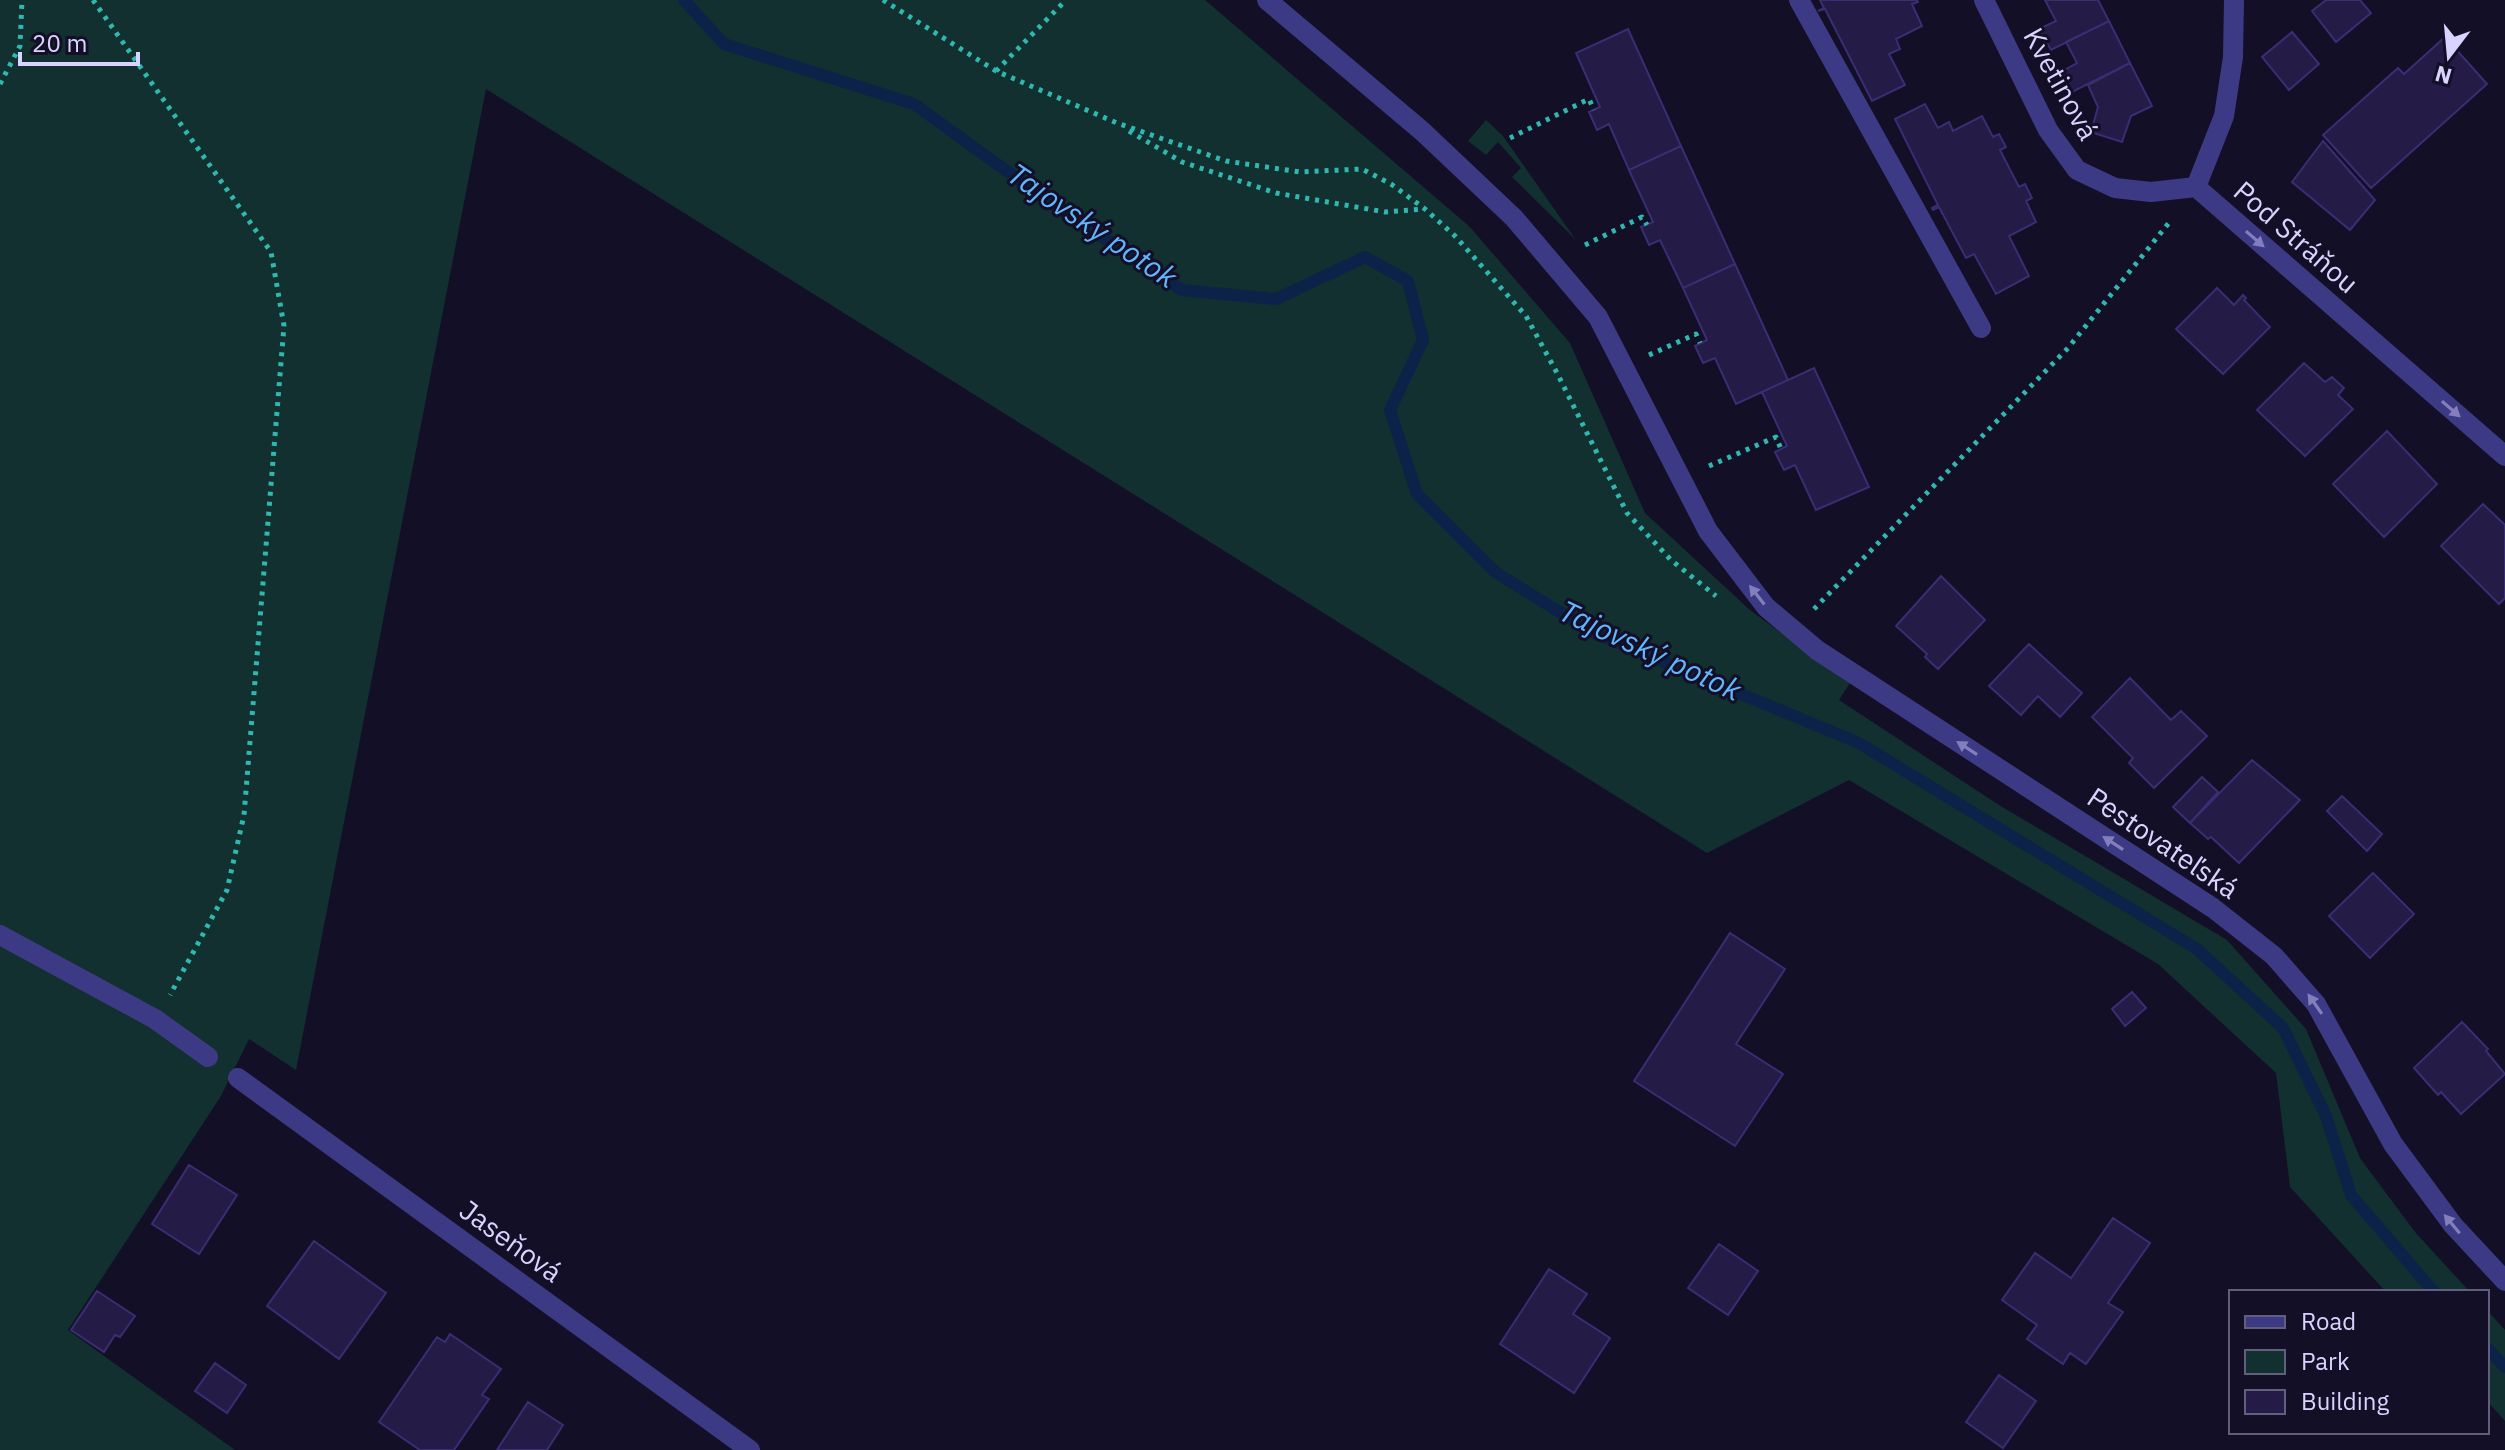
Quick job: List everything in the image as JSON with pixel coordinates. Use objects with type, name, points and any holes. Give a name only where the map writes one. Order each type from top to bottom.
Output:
[{"type":"street","name":"Pestovateľská","points":[[1267,0],[1422,131],[1514,218],[1598,317],[1708,531],[1766,607],[1817,650],[2213,908],[2274,956],[2316,1004],[2393,1144],[2453,1225],[2505,1281]]},
{"type":"street","points":[[1799,0],[1981,328]]},
{"type":"street","name":"Kvetinová","points":[[1984,0],[2048,130],[2077,170],[2115,188],[2151,192],[2196,187]]},
{"type":"street","name":"Pod Stráňou","points":[[2234,0],[2233,57],[2224,116],[2196,187],[2505,456]]},
{"type":"street","points":[[0,935],[155,1019],[208,1057]]},
{"type":"street","name":"Jaseňová","points":[[238,1078],[750,1450]]},
{"type":"path","points":[[0,84],[20,46],[22,0]]},
{"type":"path","points":[[93,0],[271,252],[284,326],[244,815],[227,890],[155,1019]]},
{"type":"path","points":[[883,0],[996,71],[1117,123],[1226,161],[1300,172],[1362,169],[1391,184],[1455,236],[1526,316],[1627,513],[1671,560],[1724,602]]},
{"type":"path","points":[[996,71],[1066,0]]},
{"type":"path","points":[[1510,138],[1589,99],[1594,110]]},
{"type":"path","points":[[1117,123],[1182,162],[1276,193],[1385,212],[1425,209]]},
{"type":"path","points":[[1808,615],[2068,348],[2196,187]]},
{"type":"path","points":[[1585,245],[1642,217],[1647,225]]},
{"type":"path","points":[[1649,355],[1696,334],[1700,343]]},
{"type":"path","points":[[1707,467],[1776,437],[1781,449]]},
{"type":"green space","points":[[0,0],[1205,0],[1469,226],[1570,343],[1645,513],[1750,610],[1850,683],[1839,700],[1999,805],[2227,940],[2306,1029],[2360,1158],[2415,1232],[2468,1290],[2384,1290],[2290,1187],[2276,1073],[2158,964],[1849,780],[1707,853],[486,89],[296,1070],[249,1039],[221,1096],[68,1330],[235,1450],[0,1450]]},
{"type":"green space","points":[[1486,120],[1503,136],[1576,240],[1512,177],[1521,168],[1498,142],[1486,155],[1468,141]]},
{"type":"green space","points":[[2489,1312],[2505,1330],[2505,1421],[2489,1403]]},
{"type":"building","points":[[1820,0],[1917,0],[1912,4],[1922,26],[1896,39],[1900,49],[1889,54],[1905,85],[1872,101],[1825,9],[1818,11],[1824,8]]},
{"type":"building","points":[[2045,0],[2098,0],[2109,21],[2051,50],[2039,29],[2056,21]]},
{"type":"building","points":[[2326,0],[2360,0],[2371,13],[2336,42],[2312,11]]},
{"type":"building","points":[[2109,21],[2130,63],[2072,92],[2061,72],[2077,63],[2066,42]]},
{"type":"building","points":[[1628,29],[1681,146],[1629,170],[1609,124],[1597,130],[1589,112],[1600,107],[1576,53]]},
{"type":"building","points":[[2292,32],[2319,64],[2289,90],[2262,57]]},
{"type":"building","points":[[2445,37],[2487,84],[2371,188],[2323,135],[2398,68],[2404,74]]},
{"type":"building","points":[[2130,63],[2152,106],[2131,116],[2122,142],[2091,132],[2098,107],[2088,85]]},
{"type":"building","points":[[1925,104],[1938,128],[1949,122],[1953,131],[1982,116],[1993,137],[1999,134],[2006,147],[2000,150],[2019,187],[2025,184],[2032,198],[2026,201],[2036,222],[2009,236],[2029,276],[1996,294],[1974,254],[1966,258],[1939,207],[1933,210],[1938,205],[1895,119]]},
{"type":"building","points":[[2323,141],[2375,200],[2350,230],[2292,182]]},
{"type":"building","points":[[1681,146],[1735,264],[1683,288],[1660,240],[1649,245],[1641,227],[1653,222],[1629,170]]},
{"type":"building","points":[[1735,264],[1788,380],[1736,404],[1715,358],[1703,363],[1695,346],[1707,340],[1683,288]]},
{"type":"building","points":[[2217,288],[2234,305],[2243,295],[2244,300],[2270,327],[2223,374],[2176,329]]},
{"type":"building","points":[[2304,363],[2325,382],[2332,377],[2344,388],[2338,395],[2353,409],[2305,456],[2257,410]]},
{"type":"building","points":[[1814,368],[1869,487],[1816,510],[1795,465],[1784,470],[1775,452],[1787,446],[1762,392]]},
{"type":"building","points":[[2387,431],[2437,484],[2384,537],[2333,484]]},
{"type":"building","points":[[2483,504],[2505,525],[2505,598],[2499,604],[2441,546]]},
{"type":"building","points":[[1941,576],[1985,620],[1938,669],[1925,657],[1927,654],[1896,626]]},
{"type":"building","points":[[2029,644],[2082,693],[2060,717],[2038,696],[2021,715],[1989,686]]},
{"type":"building","points":[[2130,678],[2171,720],[2181,711],[2207,736],[2154,788],[2129,763],[2133,758],[2092,717]]},
{"type":"building","points":[[2252,760],[2300,800],[2239,863],[2211,837],[2208,839],[2190,823]]},
{"type":"building","points":[[2202,777],[2218,792],[2190,823],[2173,807]]},
{"type":"building","points":[[2342,796],[2382,834],[2367,851],[2327,811]]},
{"type":"building","points":[[2373,873],[2414,914],[2370,958],[2329,916]]},
{"type":"building","points":[[1730,933],[1785,969],[1736,1044],[1783,1074],[1735,1146],[1634,1081]]},
{"type":"building","points":[[2132,992],[2146,1008],[2125,1026],[2112,1009]]},
{"type":"building","points":[[2462,1022],[2488,1049],[2486,1051],[2505,1074],[2461,1114],[2441,1092],[2438,1095],[2414,1068]]},
{"type":"building","points":[[189,1165],[237,1195],[199,1254],[152,1224]]},
{"type":"building","points":[[2113,1218],[2150,1243],[2108,1303],[2123,1312],[2086,1364],[2070,1353],[2063,1364],[2027,1339],[2037,1325],[2002,1300],[2035,1253],[2071,1278]]},
{"type":"building","points":[[314,1241],[386,1293],[339,1359],[267,1306]]},
{"type":"building","points":[[1719,1244],[1758,1271],[1728,1315],[1688,1288]]},
{"type":"building","points":[[1549,1269],[1587,1294],[1573,1314],[1610,1338],[1574,1393],[1500,1344]]},
{"type":"building","points":[[97,1291],[135,1316],[120,1337],[115,1335],[104,1352],[71,1330]]},
{"type":"building","points":[[450,1334],[501,1369],[482,1395],[489,1399],[454,1450],[420,1450],[379,1422],[437,1337],[445,1342]]},
{"type":"building","points":[[215,1363],[246,1385],[227,1413],[195,1391]]},
{"type":"building","points":[[1999,1375],[2036,1401],[2003,1448],[1966,1422]]},
{"type":"building","points":[[528,1402],[563,1425],[547,1450],[497,1450]]},
{"type":"waterway","name":"Tajovský potok","points":[[684,0],[724,44],[914,104],[1047,200],[1182,290],[1276,299],[1365,257],[1408,281],[1423,340],[1390,410],[1417,494],[1495,572],[1592,632],[1859,743],[2197,949],[2283,1028],[2326,1116],[2351,1195],[2432,1290]]},
{"type":"waterway","name":"Tajovský potok","points":[[2489,1350],[2505,1367]]}]
